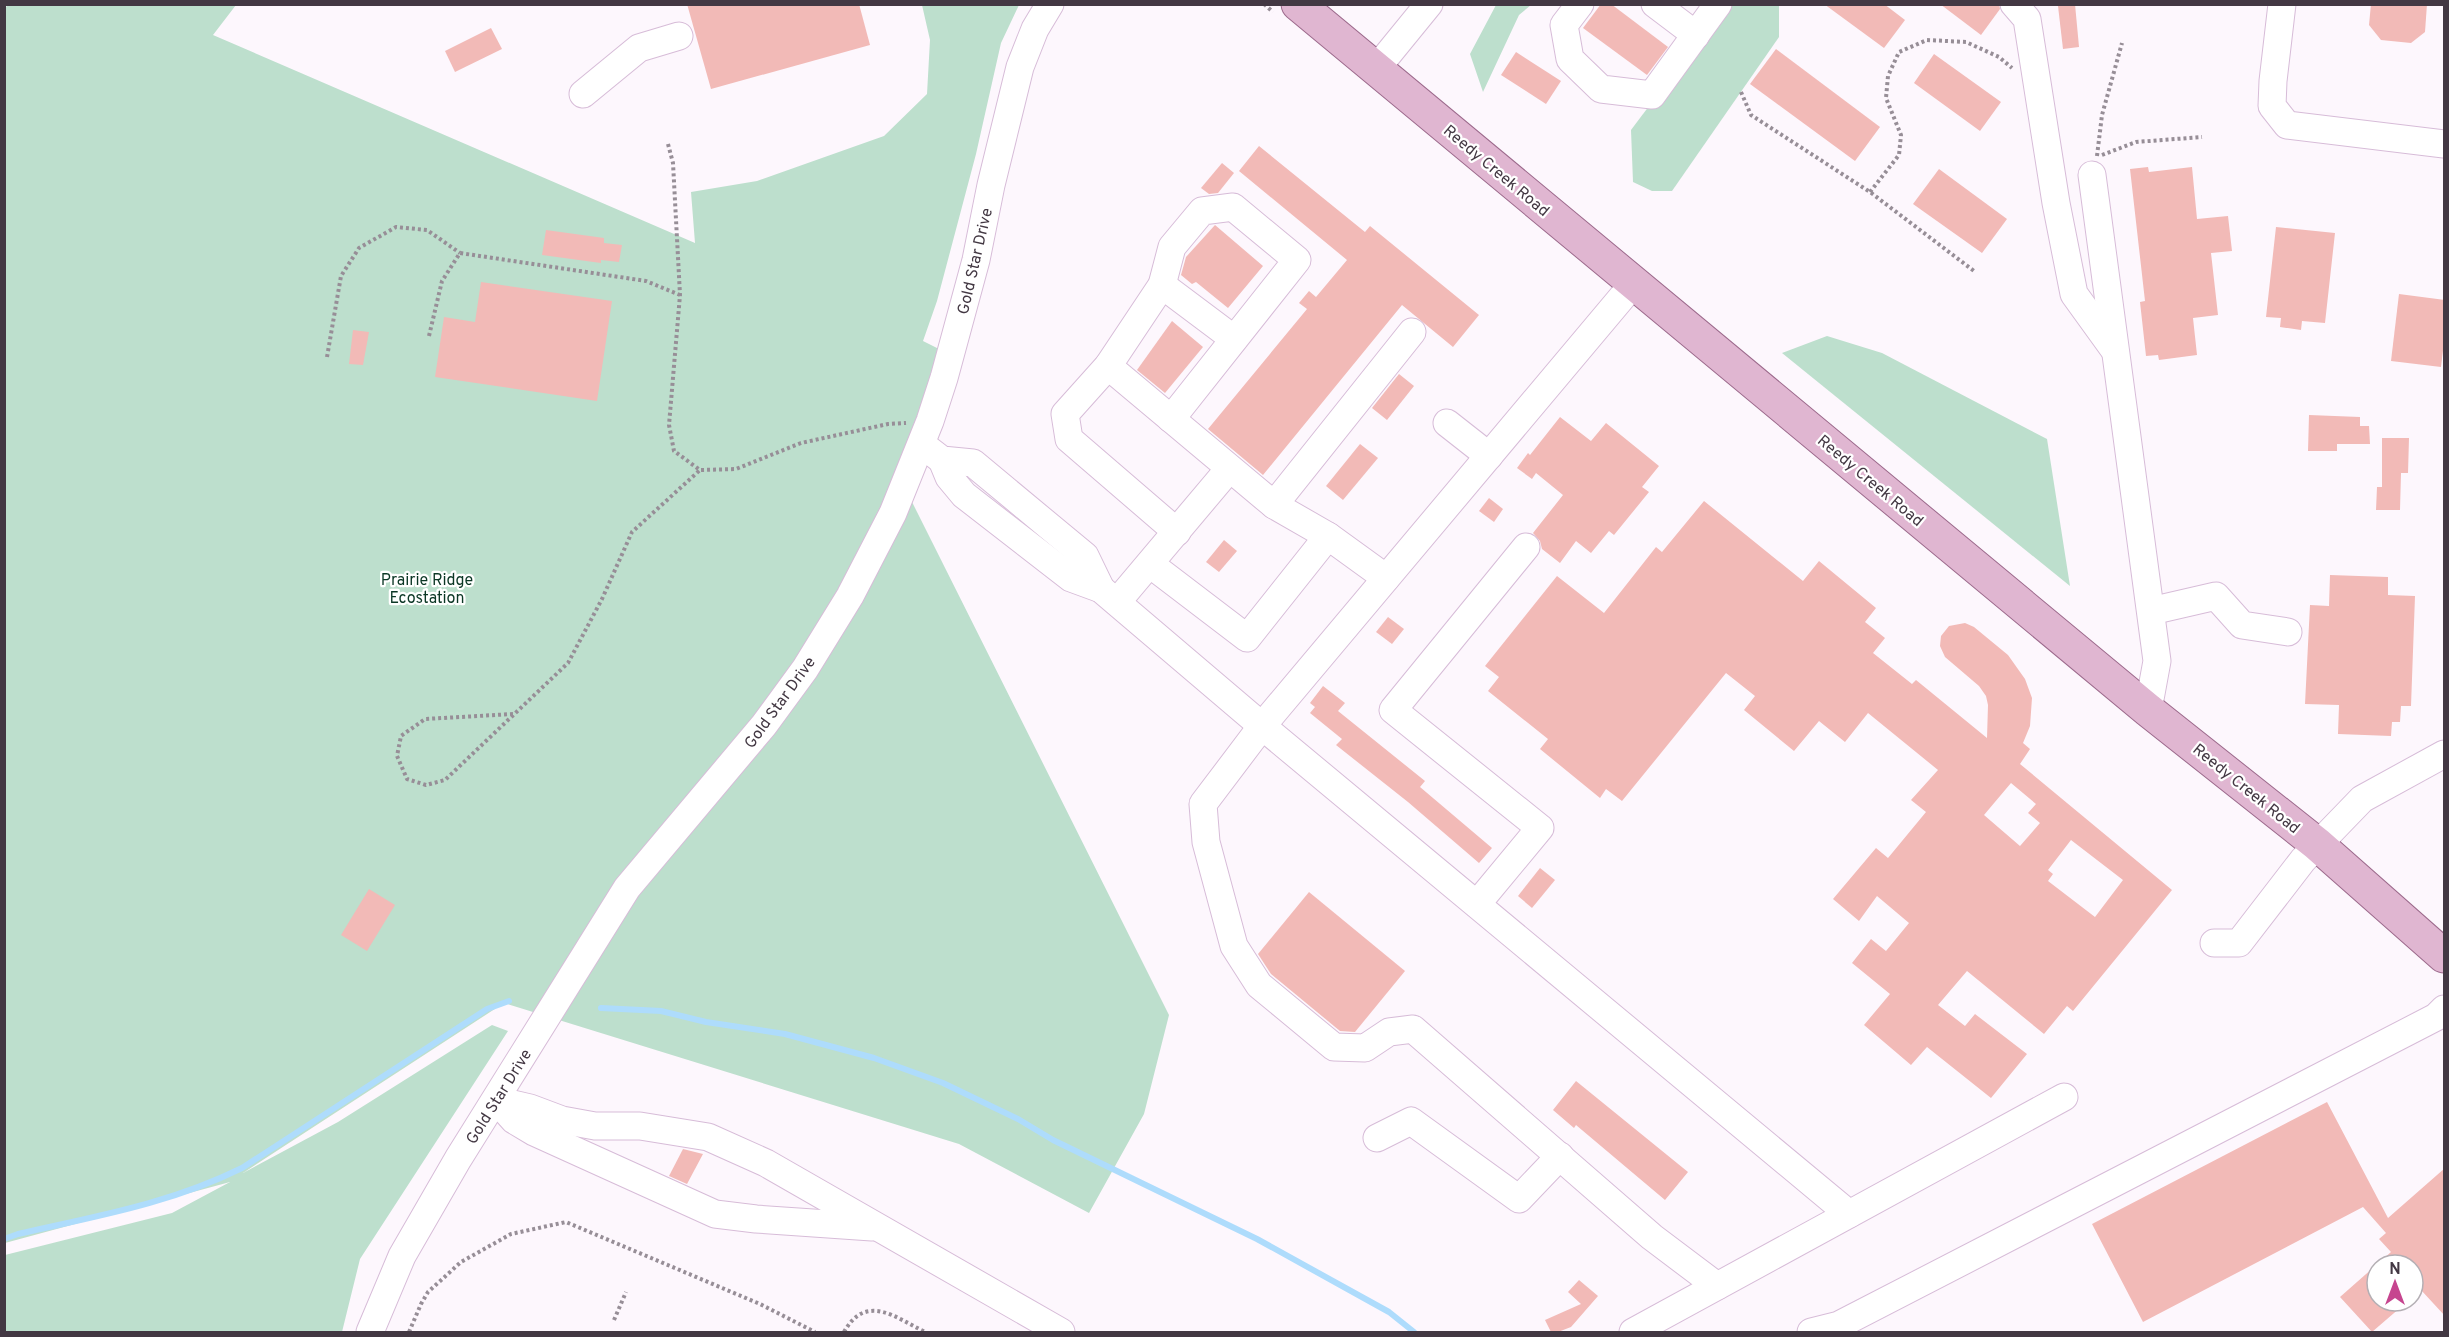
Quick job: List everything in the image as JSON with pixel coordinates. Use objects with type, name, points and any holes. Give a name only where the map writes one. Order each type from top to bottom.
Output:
[{"type":"main road","name":"Reedy Creek Road","points":[[1298,4],[2148,710],[2317,844],[2445,956]]},
{"type":"street","name":"Gold Star Drive","points":[[370,1332],[402,1256],[458,1159],[627,888],[764,725],[805,669],[850,596],[931,441],[1020,67],[1035,29],[1050,4]]},
{"type":"street","points":[[1376,69],[1429,4]]},
{"type":"street","points":[[1580,4],[1564,25],[1570,59],[1601,89],[1652,95],[1718,4]]},
{"type":"street","points":[[1655,4],[1696,35]]},
{"type":"street","points":[[2014,4],[2026,19],[2056,202],[2074,294],[2116,351]]},
{"type":"street","points":[[2282,4],[2272,106],[2287,124],[2445,144]]},
{"type":"street","points":[[583,94],[639,48],[679,36]]},
{"type":"street","points":[[2094,166],[2157,661],[2148,710]]},
{"type":"street","points":[[1171,419],[1297,260],[1233,207],[1202,211],[1172,247],[1162,285],[1108,366],[1065,414],[1068,439],[1177,532]]},
{"type":"street","points":[[1634,283],[1262,726],[1203,804],[1206,842],[1234,946],[1259,985],[1334,1047],[1365,1048],[1389,1032],[1413,1029],[1652,1237],[1717,1286]]},
{"type":"street","points":[[1162,285],[1234,339]]},
{"type":"street","points":[[1274,505],[1412,332]]},
{"type":"street","points":[[1108,366],[1274,505],[1328,536],[1386,578]]},
{"type":"street","points":[[1447,423],[1490,456]]},
{"type":"street","points":[[931,441],[949,477],[964,495],[1071,578],[1109,596],[1262,726],[1850,1214]]},
{"type":"street","points":[[1109,596],[1150,564],[1229,469]]},
{"type":"street","points":[[1150,564],[1247,638],[1328,536]]},
{"type":"street","points":[[1477,904],[1540,828],[1393,710],[1526,547]]},
{"type":"street","points":[[2151,611],[2216,596],[2242,625],[2288,632]]},
{"type":"street","points":[[2214,943],[2239,943],[2317,844],[2362,799],[2445,754]]},
{"type":"street","points":[[1811,1332],[1839,1325],[2414,1028],[2445,1009]]},
{"type":"street","points":[[1633,1332],[2064,1097]]},
{"type":"street","points":[[496,1100],[530,1108],[562,1120],[595,1126],[640,1126],[708,1137],[766,1163],[1061,1332]]},
{"type":"street","points":[[496,1100],[514,1120],[534,1132],[715,1214],[880,1228]]},
{"type":"street","points":[[1377,1138],[1411,1121],[1519,1199],[1560,1156]]},
{"type":"street","points":[[792,1178],[793,1222]]},
{"type":"path","points":[[1870,192],[1899,154],[1901,135],[1886,98],[1888,76],[1899,52],[1927,40],[1966,42],[2000,57],[2038,90]]},
{"type":"path","points":[[2094,166],[2102,115],[2122,43]]},
{"type":"path","points":[[1741,92],[1751,115],[1870,192],[1974,271]]},
{"type":"path","points":[[2094,166],[2136,142],[2202,137]]},
{"type":"path","points":[[668,144],[673,163],[681,295],[669,425],[674,451],[700,470],[736,469],[801,443],[888,424],[931,441]]},
{"type":"path","points":[[327,357],[341,276],[359,248],[396,228],[426,230],[460,253],[646,281],[681,295]]},
{"type":"path","points":[[429,336],[442,281],[460,253]]},
{"type":"path","points":[[513,714],[425,719],[401,736],[397,756],[407,779],[426,785],[444,780],[567,663],[602,599],[632,532],[700,470]]},
{"type":"path","points":[[409,1332],[428,1292],[461,1262],[511,1234],[566,1222],[760,1304],[815,1332]]},
{"type":"path","points":[[614,1320],[626,1292]]},
{"type":"path","points":[[843,1332],[859,1314],[875,1310],[890,1314],[925,1332]]},
{"type":"green space","name":"Prairie Ridge Ecostation","points":[[8,4],[236,5],[213,35],[695,243],[691,192],[757,181],[884,136],[927,94],[930,40],[922,5],[1019,5],[1001,43],[976,154],[937,301],[923,341],[941,350],[899,476],[1169,1015],[1144,1114],[1089,1213],[959,1144],[504,1003],[243,1173],[338,1122],[492,1025],[508,1031],[360,1259],[342,1332],[5,1332],[5,1255],[172,1213],[230,1182],[5,1243],[5,9]]},
{"type":"green space","points":[[1496,5],[1531,5],[1519,15],[1483,92],[1470,54]]},
{"type":"green space","points":[[1725,5],[1779,5],[1779,37],[1672,191],[1652,191],[1633,182],[1631,130]]},
{"type":"green space","points":[[1827,336],[1882,353],[2047,439],[2070,586],[1782,353]]},
{"type":"building","points":[[687,4],[859,4],[870,45],[711,89]]},
{"type":"building","points":[[1601,4],[1611,4],[1668,47],[1647,75],[1583,28]]},
{"type":"building","points":[[1824,4],[1884,4],[1905,20],[1884,48]]},
{"type":"building","points":[[1940,4],[1999,4],[2000,9],[1981,35]]},
{"type":"building","points":[[2075,4],[2079,47],[2063,49],[2058,6]]},
{"type":"building","points":[[2371,4],[2427,4],[2425,32],[2411,43],[2381,40],[2369,25]]},
{"type":"building","points":[[491,28],[502,49],[455,72],[445,51]]},
{"type":"building","points":[[1776,49],[1880,127],[1855,161],[1750,84]]},
{"type":"building","points":[[1516,52],[1561,81],[1546,104],[1501,75]]},
{"type":"building","points":[[1934,54],[2001,102],[1980,131],[1914,83]]},
{"type":"building","points":[[1259,146],[1365,232],[1370,226],[1479,315],[1453,347],[1402,305],[1263,475],[1208,429],[1307,309],[1299,303],[1309,291],[1316,297],[1347,260],[1239,171]]},
{"type":"building","points":[[1222,163],[1234,173],[1218,193],[1209,194],[1201,188]]},
{"type":"building","points":[[2148,167],[2149,172],[2192,167],[2197,219],[2228,216],[2232,251],[2211,253],[2218,315],[2193,318],[2197,355],[2159,360],[2158,355],[2146,356],[2140,302],[2145,301],[2130,169]]},
{"type":"building","points":[[1939,169],[2007,219],[1982,253],[1913,204]]},
{"type":"building","points":[[1215,225],[1263,266],[1228,308],[1196,282],[1192,284],[1181,275],[1186,257]]},
{"type":"building","points":[[2276,227],[2335,233],[2325,323],[2302,321],[2301,330],[2280,327],[2281,318],[2266,317]]},
{"type":"building","points":[[546,230],[604,238],[604,243],[622,245],[619,262],[601,260],[601,263],[542,255]]},
{"type":"building","points":[[481,282],[612,301],[597,401],[435,377],[444,317],[475,322]]},
{"type":"building","points":[[2399,294],[2445,300],[2445,334],[2441,367],[2391,361]]},
{"type":"building","points":[[1172,321],[1203,347],[1165,393],[1137,370]]},
{"type":"building","points":[[353,330],[369,332],[363,365],[349,364]]},
{"type":"building","points":[[1399,374],[1414,386],[1387,420],[1372,408]]},
{"type":"building","points":[[2309,415],[2360,417],[2360,426],[2369,426],[2370,444],[2337,444],[2337,451],[2308,451]]},
{"type":"building","points":[[1560,417],[1591,441],[1606,423],[1659,466],[1642,487],[1649,492],[1614,535],[1609,531],[1591,553],[1576,541],[1560,563],[1542,549],[1540,541],[1533,533],[1563,495],[1536,473],[1532,479],[1517,468]]},
{"type":"building","points":[[2382,438],[2409,438],[2408,473],[2401,473],[2400,510],[2376,510],[2377,487],[2382,487]]},
{"type":"building","points":[[1360,444],[1378,458],[1343,500],[1326,486]]},
{"type":"building","points":[[1489,498],[1503,509],[1494,522],[1479,511]]},
{"type":"building","points":[[1704,501],[1803,581],[1819,561],[1876,608],[1865,622],[1885,638],[1873,653],[1912,684],[1916,680],[1987,738],[1986,696],[1979,686],[1945,657],[1940,646],[1941,636],[1949,626],[1965,623],[1974,627],[2008,655],[2025,679],[2032,698],[2030,726],[2023,743],[2030,749],[2020,764],[2172,890],[2073,1011],[2067,1006],[2044,1034],[1967,971],[1938,1005],[1965,1026],[1975,1014],[2027,1054],[1991,1098],[1927,1047],[1911,1065],[1864,1025],[1890,994],[1852,963],[1871,939],[1886,951],[1909,923],[1877,896],[1859,921],[1833,899],[1876,848],[1888,858],[1926,812],[1911,800],[1938,770],[1868,713],[1845,742],[1819,721],[1794,751],[1744,710],[1755,696],[1726,673],[1622,801],[1606,789],[1600,798],[1540,749],[1548,739],[1488,691],[1499,677],[1485,666],[1557,576],[1604,613],[1656,547],[1662,552]],"holes":[[[2011,783],[2036,804],[2028,813],[2040,823],[2020,846],[1984,815]],[[2071,840],[2123,880],[2095,917],[2048,881],[2053,874],[2048,870]]]},
{"type":"building","points":[[1224,540],[1237,551],[1219,572],[1206,562]]},
{"type":"building","points":[[2330,575],[2388,577],[2388,595],[2415,596],[2411,706],[2401,706],[2400,722],[2392,722],[2391,736],[2338,734],[2339,705],[2305,704],[2310,605],[2329,606]]},
{"type":"building","points":[[1388,617],[1404,629],[1392,644],[1376,632]]},
{"type":"building","points":[[1323,686],[1345,703],[1338,711],[1425,781],[1420,787],[1492,848],[1479,863],[1408,802],[1336,745],[1342,739],[1310,713],[1315,707],[1310,703]]},
{"type":"building","points":[[1540,868],[1555,880],[1532,908],[1518,896]]},
{"type":"building","points":[[369,889],[395,905],[367,951],[341,935]]},
{"type":"building","points":[[1309,892],[1405,971],[1355,1032],[1340,1031],[1271,974],[1258,954]]},
{"type":"building","points":[[1576,1081],[1688,1172],[1665,1200],[1576,1125],[1574,1128],[1553,1110]]},
{"type":"building","points":[[2327,1102],[2388,1218],[2445,1168],[2445,1316],[2425,1294],[2425,1253],[2390,1253],[2379,1239],[2386,1233],[2363,1207],[2143,1322],[2092,1224]]},
{"type":"building","points":[[683,1149],[703,1154],[687,1184],[669,1176]]},
{"type":"building","points":[[2365,1275],[2365,1313],[2394,1313],[2372,1332],[2340,1297]]},
{"type":"building","points":[[1579,1280],[1598,1296],[1571,1327],[1551,1332],[1545,1320],[1581,1304],[1568,1292]]},
{"type":"waterway","points":[[4,1239],[160,1200],[242,1168],[487,1009],[509,1001]]},
{"type":"waterway","points":[[601,1008],[661,1011],[706,1022],[785,1034],[874,1058],[943,1083],[1018,1119],[1053,1140],[1257,1239],[1389,1312],[1414,1332]]}]
